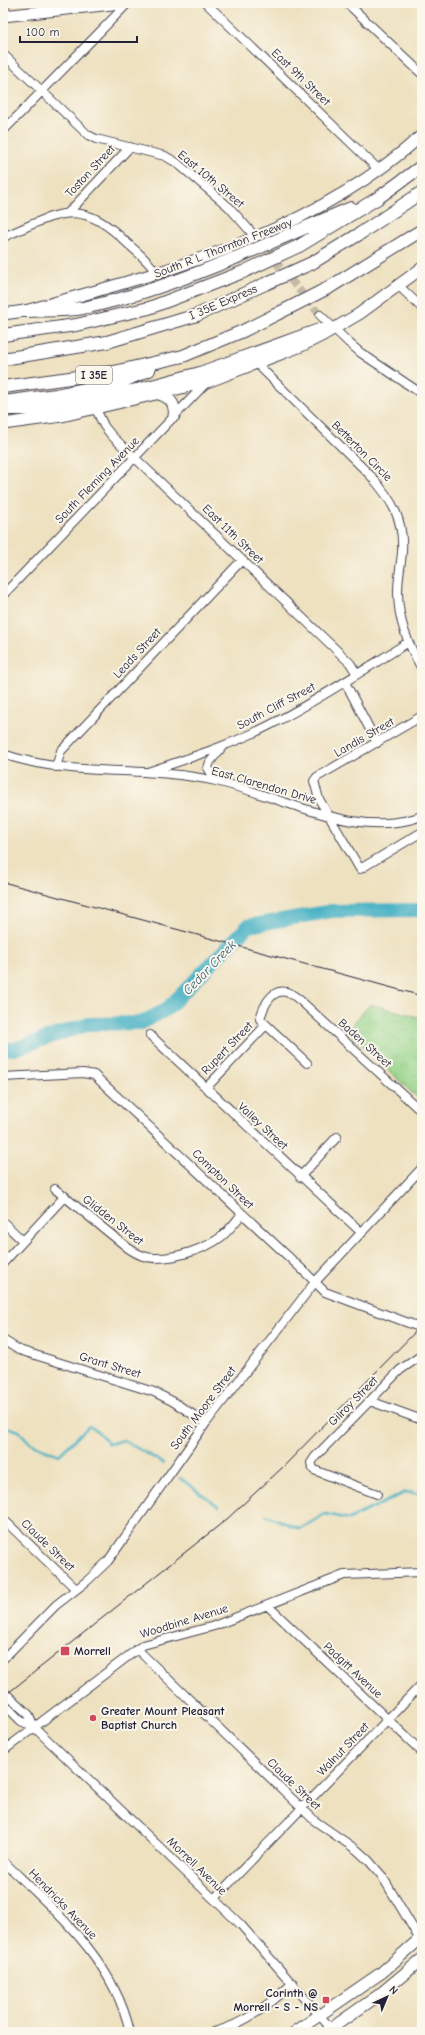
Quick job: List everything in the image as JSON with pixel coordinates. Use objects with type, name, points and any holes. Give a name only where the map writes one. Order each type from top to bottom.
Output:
[{"type":"highway","name":"South R L Thornton Freeway","points":[[3,335],[76,325],[149,308],[243,272],[299,246],[378,198],[422,166]]},
{"type":"highway","name":"I 35E Express","points":[[3,359],[107,342],[197,315],[312,262],[361,233],[422,192]]},
{"type":"highway","points":[[25,311],[82,308],[147,291],[193,275],[293,233],[323,218],[378,198]]},
{"type":"highway","name":"I 35E","points":[[3,387],[114,372],[183,356],[243,331],[330,287],[422,230]]},
{"type":"highway","points":[[3,408],[40,409],[137,390],[200,373],[319,330],[334,329]]},
{"type":"highway","points":[[3,403],[56,395],[121,382],[183,356]]},
{"type":"main road","points":[[3,16],[60,7],[121,3]]},
{"type":"main road","name":"South R L Thornton Freeway","points":[[3,314],[25,311],[157,274],[258,240],[342,194],[378,169],[422,135]]},
{"type":"main road","points":[[3,424],[62,416],[96,409],[207,382],[257,364],[301,346],[334,329],[365,310],[422,268]]},
{"type":"main road","points":[[159,394],[165,396],[172,402],[174,416]]},
{"type":"main road","points":[[295,2032],[381,1973],[421,1940]]},
{"type":"main road","points":[[331,2031],[379,1995],[422,1959]]},
{"type":"street","points":[[3,131],[128,3]]},
{"type":"street","name":"East 9th Street","points":[[206,3],[378,169]]},
{"type":"street","points":[[347,3],[422,74]]},
{"type":"street","name":"East 10th Street","points":[[3,54],[41,92],[88,135],[96,139],[156,153],[177,163],[229,207],[258,240]]},
{"type":"street","name":"Toston Street","points":[[68,213],[130,147]]},
{"type":"street","points":[[3,237],[46,219],[68,213],[80,212],[102,221],[114,230],[157,274]]},
{"type":"street","points":[[399,286],[422,308]]},
{"type":"street","points":[[320,315],[361,353],[422,394]]},
{"type":"street","name":"Betterton Circle","points":[[257,364],[371,476],[385,492],[396,510],[401,530],[402,551],[398,592],[400,614],[407,642],[422,669]]},
{"type":"street","name":"South Fleming Avenue","points":[[3,595],[136,458],[207,382]]},
{"type":"street","name":"East 11th Street","points":[[96,409],[104,426],[112,436],[350,664],[357,674]]},
{"type":"street","name":"Leads Street","points":[[56,767],[61,751],[242,560]]},
{"type":"street","name":"South Cliff Street","points":[[146,772],[223,746],[270,725],[344,682],[407,642]]},
{"type":"street","points":[[344,682],[377,743]]},
{"type":"street","name":"Landis Street","points":[[330,817],[315,790],[314,781],[317,777],[422,716]]},
{"type":"street","points":[[216,781],[208,768],[210,762],[223,746]]},
{"type":"street","name":"East Clarendon Drive","points":[[3,754],[56,767],[146,772],[216,781],[330,817],[357,821],[388,823],[414,820],[422,816]]},
{"type":"street","points":[[330,817],[360,869],[422,832]]},
{"type":"street","name":"Rupert Street","points":[[206,1088],[266,1025],[260,1019],[262,1010],[270,997],[277,992],[284,991],[290,993]]},
{"type":"street","name":"Baden Street","points":[[290,993],[302,1002],[422,1112]]},
{"type":"street","points":[[266,1025],[307,1063]]},
{"type":"street","name":"Valley Street","points":[[150,1035],[300,1177],[362,1232]]},
{"type":"street","name":"Compton Street","points":[[3,1077],[83,1073],[94,1075],[325,1292],[422,1328]]},
{"type":"street","points":[[300,1177],[337,1137]]},
{"type":"street","name":"South Moore Street","points":[[3,1659],[46,1615],[100,1570],[108,1561],[206,1423],[315,1282],[422,1168]]},
{"type":"street","name":"Glidden Street","points":[[55,1189],[128,1248],[139,1255],[156,1259],[175,1256],[208,1244],[222,1236],[242,1214]]},
{"type":"street","points":[[3,1263],[65,1196]]},
{"type":"street","points":[[3,1222],[23,1241]]},
{"type":"street","name":"Grant Street","points":[[3,1340],[19,1350],[154,1392],[172,1401],[206,1423]]},
{"type":"street","name":"Gilroy Street","points":[[377,1494],[314,1470],[311,1464],[315,1457],[400,1370],[422,1355]]},
{"type":"street","points":[[370,1400],[422,1420]]},
{"type":"street","name":"Claude Street","points":[[3,1519],[76,1589]]},
{"type":"street","name":"Woodbine Avenue","points":[[3,1751],[137,1649],[153,1642],[214,1626],[268,1606],[329,1579],[344,1575],[422,1572]]},
{"type":"street","name":"Padgitt Avenue","points":[[268,1606],[422,1752]]},
{"type":"street","name":"Claude Street","points":[[137,1649],[315,1821],[357,1850],[369,1861],[382,1876],[421,1940]]},
{"type":"street","name":"Walnut Street","points":[[214,1899],[422,1684]]},
{"type":"street","name":"Morrell Avenue","points":[[3,1691],[29,1715],[34,1727]]},
{"type":"street","name":"Morrell Avenue","points":[[3,1703],[21,1721],[34,1727],[241,1925],[293,1983],[331,2031]]},
{"type":"street","name":"Hendricks Avenue","points":[[3,1861],[65,1921],[92,1952],[117,1991],[130,2032]]},
{"type":"street","points":[[214,2032],[225,2029],[258,2012],[293,1983]]},
{"type":"green space","points":[[370,1004],[422,1018],[422,1102],[347,1031]]},
{"type":"waterway","name":"Cedar Creek","points":[[3,1048],[14,1049],[89,1024],[141,1023],[167,1009],[248,926],[332,911],[422,910]]},
{"type":"waterway","points":[[3,1426],[19,1431],[30,1443],[59,1455],[89,1426],[97,1431],[109,1444],[123,1440],[163,1463]]},
{"type":"waterway","points":[[180,1478],[218,1506]]},
{"type":"waterway","points":[[266,1515],[300,1529],[325,1514],[349,1519],[406,1492],[422,1494]]},
{"type":"tunnel","points":[[260,243],[320,315]]},
{"type":"tram line","points":[[3,882],[422,996]]},
{"type":"tram line","points":[[3,1697],[227,1519],[283,1467],[422,1325]]},
{"type":"place","name":"Morrell","points":[[65,1651]]},
{"type":"place","name":"Greater Mount Pleasant Baptist Church","points":[[93,1718]]},
{"type":"place","name":"Corinth @ Morrell - S - NS","points":[[326,2000]]}]
